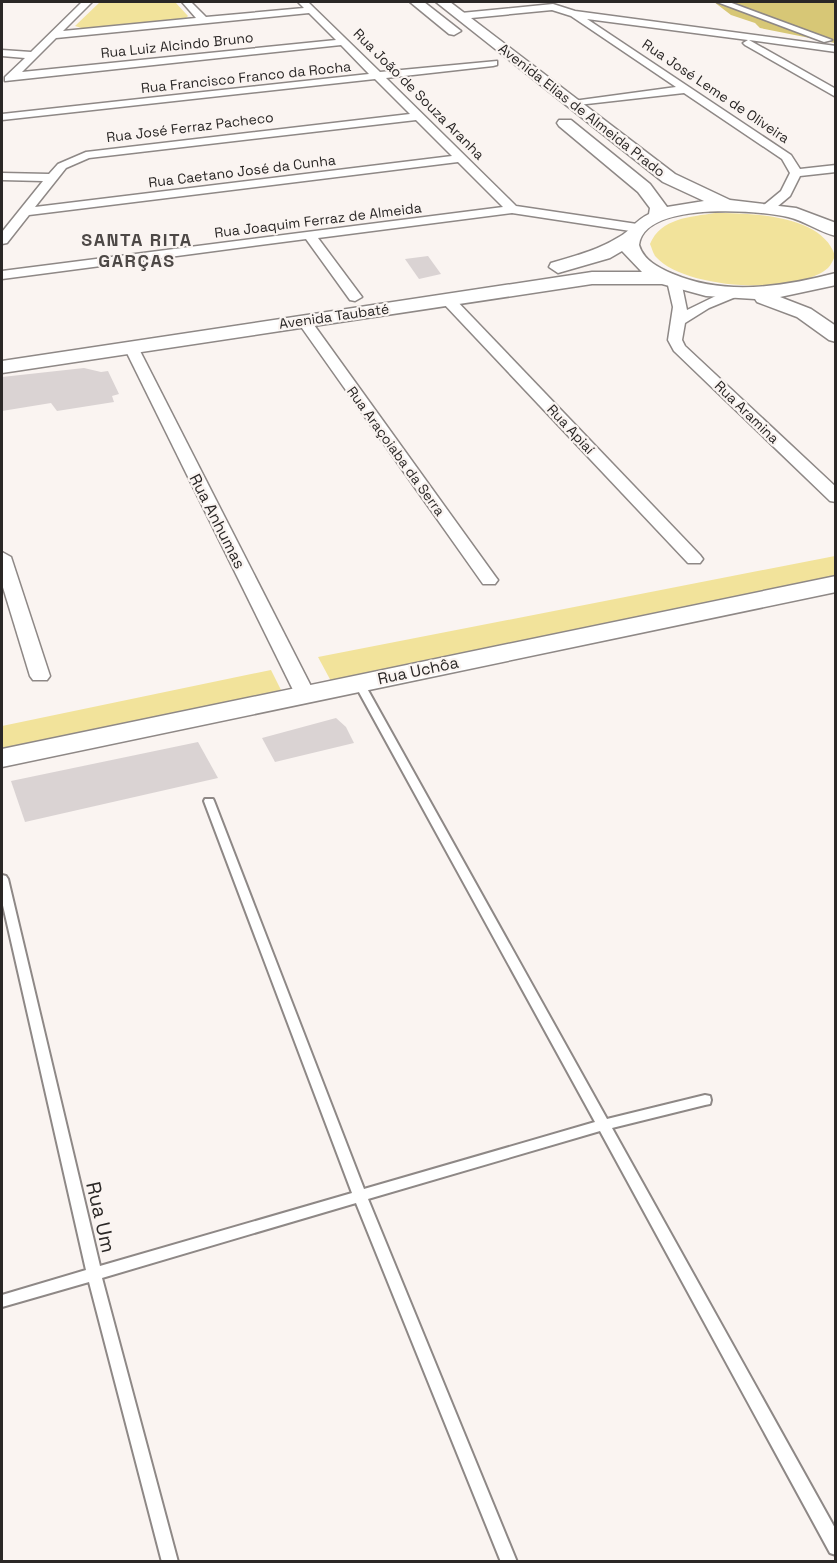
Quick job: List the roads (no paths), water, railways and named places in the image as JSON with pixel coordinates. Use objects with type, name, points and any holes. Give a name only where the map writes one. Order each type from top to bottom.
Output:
[{"type":"street","points":[[2,86],[87,2]]},
{"type":"street","points":[[186,2],[202,20]]},
{"type":"street","name":"Rua João de Souza Aranha","points":[[303,2],[512,209]]},
{"type":"street","name":"Avenida Elias de Almeida Prado","points":[[416,2],[497,67]]},
{"type":"street","name":"Avenida Elias de Almeida Prado","points":[[442,2],[669,178],[730,206]]},
{"type":"street","points":[[722,2],[836,43]]},
{"type":"street","points":[[461,16],[553,4],[574,14],[740,38],[836,49]]},
{"type":"street","points":[[55,35],[312,10]]},
{"type":"street","name":"Rua José Leme de Oliveira","points":[[574,14],[779,150],[794,166],[796,173]]},
{"type":"street","points":[[740,38],[836,94]]},
{"type":"street","name":"Rua Luiz Alcindo Bruno","points":[[12,76],[345,42]]},
{"type":"street","points":[[2,53],[32,55]]},
{"type":"street","name":"Rua Francisco Franco da Rocha","points":[[2,117],[497,67]]},
{"type":"street","points":[[573,104],[688,89]]},
{"type":"street","name":"Avenida Elias de Almeida Prado","points":[[555,114],[644,188],[659,208],[658,216]]},
{"type":"street","name":"Rua José Ferraz Pacheco","points":[[2,240],[62,166],[86,155],[419,116]]},
{"type":"street","name":"Rua Caetano José da Cunha","points":[[25,212],[463,158]]},
{"type":"street","points":[[768,208],[786,194],[796,173],[836,168]]},
{"type":"street","points":[[2,176],[51,178]]},
{"type":"street","name":"Avenida Taubaté","points":[[2,366],[131,347],[217,325],[356,297],[562,266],[603,254],[658,216],[688,208],[730,206],[768,208],[830,225]]},
{"type":"street","name":"Rua Joaquim Ferraz de Almeida","points":[[2,275],[311,237],[512,209],[633,233]]},
{"type":"street","points":[[633,233],[631,252],[642,264],[671,280],[743,293],[804,313],[836,336]]},
{"type":"street","points":[[311,237],[356,297]]},
{"type":"street","name":"Avenida Taubaté","points":[[2,349],[217,325],[304,321],[592,278],[671,280]]},
{"type":"street","name":"Rua Aramina","points":[[671,280],[680,307],[675,340],[680,348],[836,496]]},
{"type":"street","points":[[679,320],[704,305],[743,293],[791,292],[827,288]]},
{"type":"street","name":"Rua Apiaí","points":[[448,300],[694,559]]},
{"type":"street","name":"Rua Araçoiaba da Serra","points":[[304,321],[489,580]]},
{"type":"street","name":"Rua Anhumas","points":[[131,347],[305,694]]},
{"type":"street","points":[[2,557],[40,676]]},
{"type":"street","name":"Rua Uchôa","points":[[2,758],[836,584]]},
{"type":"lane","points":[[359,683],[836,1547]]},
{"type":"lane","points":[[209,801],[360,1196],[509,1562]]},
{"type":"lane","name":"Rua Um","points":[[2,879],[94,1273],[170,1562]]},
{"type":"lane","points":[[2,1301],[603,1125],[705,1100]]},
{"type":"district","name":"SANTA RITA GARÇAS","points":[[137,250]]}]
